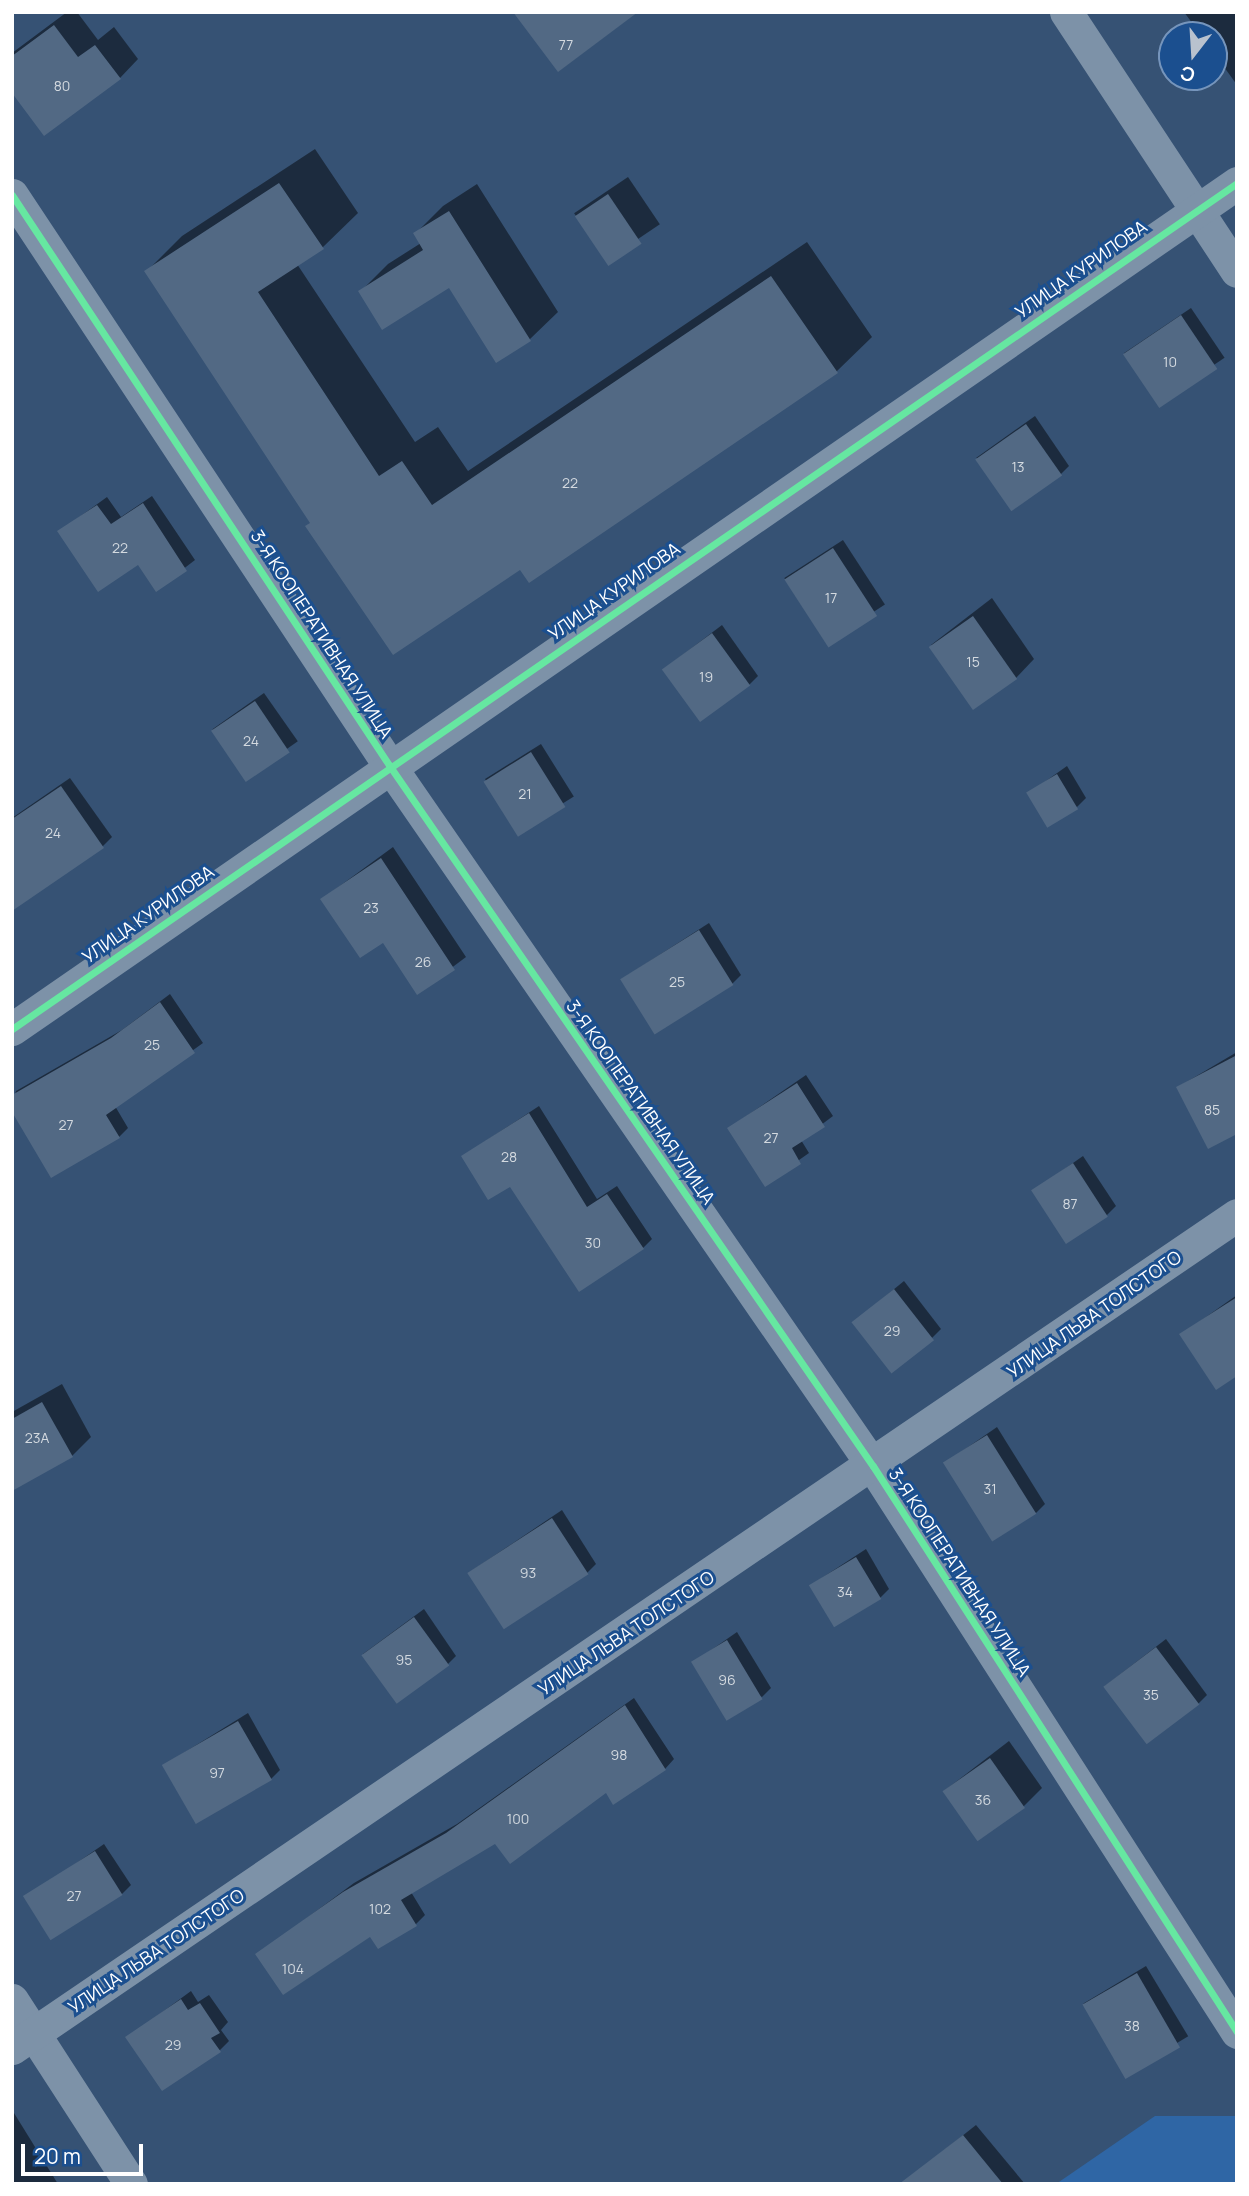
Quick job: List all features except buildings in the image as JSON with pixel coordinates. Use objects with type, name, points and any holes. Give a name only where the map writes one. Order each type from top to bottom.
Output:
[{"type":"street","points":[[1066,12],[1237,271]]},
{"type":"street","name":"УЛИЦА КУРИЛОВА","points":[[12,1029],[389,765],[1237,183]]},
{"type":"street","name":"3-Я КООПЕРАТИВНАЯ УЛИЦА","points":[[12,195],[389,765],[873,1466],[1237,2032]]},
{"type":"street","name":"УЛИЦА ЛЬВА ТОЛСТОГО","points":[[23,2041],[873,1466],[1237,1215]]},
{"type":"street","points":[[12,2000],[23,2041],[131,2184]]},
{"type":"shaded area","points":[[1155,2116],[1237,2116],[1237,2184],[1056,2184]]},
{"type":"cycle path","points":[[12,1029],[1237,183]]},
{"type":"cycle path","points":[[12,195],[389,765],[873,1466],[1237,2032]]}]
